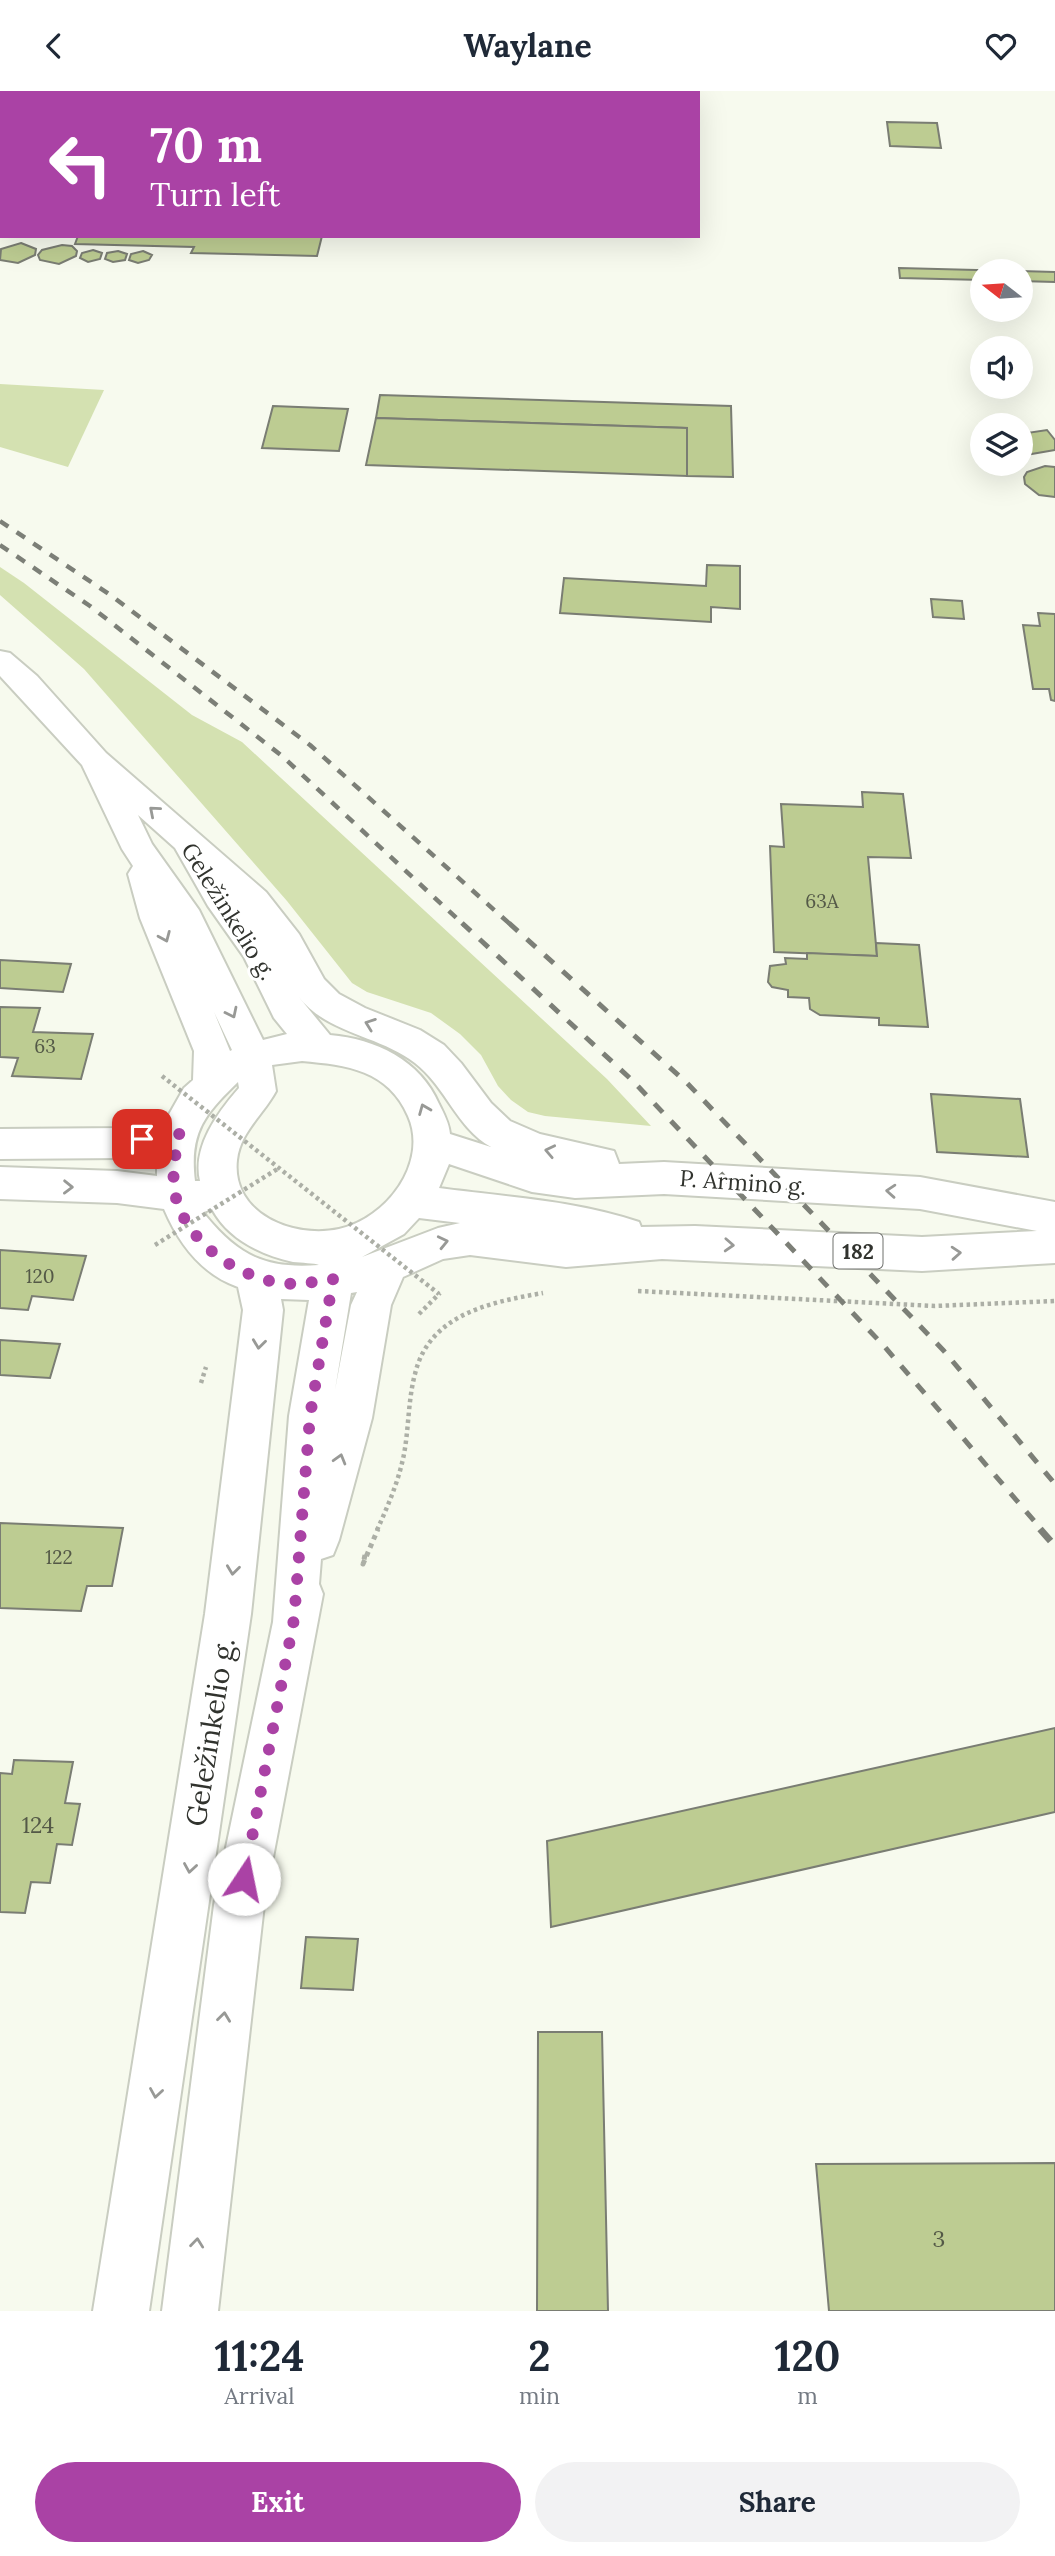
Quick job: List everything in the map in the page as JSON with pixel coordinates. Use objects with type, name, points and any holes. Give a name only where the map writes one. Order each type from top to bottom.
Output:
[{"type":"main road","name":"Geležinkelio g.","points":[[0,660],[26,683],[95,760],[187,840],[220,897],[258,951],[286,1008],[318,1046]]},
{"type":"main road","name":"Geležinkelio g.","points":[[95,760],[138,849],[182,910],[253,1057]]},
{"type":"main road","points":[[187,840],[242,885],[286,942],[314,993],[338,1011],[393,1032],[422,1049],[452,1075],[488,1126],[505,1137],[540,1149],[664,1178]]},
{"type":"main road","name":"Geležinkelio g.","points":[[138,849],[157,918],[212,1051],[211,1083]]},
{"type":"main road","points":[[318,1046],[351,1050],[396,1070],[408,1081],[426,1107],[433,1144],[428,1173],[413,1202],[396,1220],[340,1262],[303,1284],[276,1282],[256,1277],[228,1263],[206,1246],[181,1213],[175,1193],[173,1163],[180,1130],[194,1103],[226,1070],[253,1057],[288,1048],[318,1046]]},
{"type":"main road","points":[[253,1057],[258,1091],[237,1116],[218,1159],[218,1176],[227,1202],[242,1221],[270,1239],[340,1262],[388,1266],[428,1246],[457,1239],[490,1239],[566,1250],[661,1242]]},
{"type":"main road","points":[[0,1144],[57,1146],[123,1143],[180,1130]]},
{"type":"main road","name":"P. Armino g.","points":[[433,1144],[532,1176],[575,1182],[664,1178],[920,1193],[1055,1218]]},
{"type":"main road","points":[[0,1183],[117,1187],[227,1202]]},
{"type":"main road","name":"182","points":[[413,1202],[568,1221],[661,1242],[925,1255],[1055,1246]]},
{"type":"main road","points":[[294,1619],[310,1416],[340,1262]]},
{"type":"main road","points":[[190,2311],[239,1905],[294,1619],[351,1418],[370,1305],[388,1266]]},
{"type":"main road","name":"Geležinkelio g.","points":[[121,2311],[228,1614],[263,1310],[256,1277]]},
{"type":"path","points":[[162,1076],[439,1294]]},
{"type":"path","points":[[155,1245],[279,1168]]},
{"type":"path","points":[[148,1238],[161,1254]]},
{"type":"path","points":[[415,1318],[439,1294],[452,1288]]},
{"type":"path","points":[[630,1291],[935,1306],[1055,1301]]},
{"type":"path","points":[[367,1538],[363,1564],[401,1464],[418,1362],[438,1329],[462,1314],[505,1300],[551,1292]]},
{"type":"path","points":[[201,1383],[208,1362]]},
{"type":"green space","points":[[0,384],[104,390],[68,467],[0,447]]},
{"type":"green space","points":[[0,567],[192,715],[242,742],[607,1079],[651,1126],[528,1112],[498,1086],[481,1055],[460,1034],[431,1013],[367,992],[352,983],[287,901],[84,669],[0,595]]},
{"type":"building","points":[[887,122],[937,123],[941,148],[890,146]]},
{"type":"building","points":[[77,238],[322,238],[317,256],[191,253],[194,247],[75,244]]},
{"type":"building","points":[[21,243],[36,249],[35,255],[18,263],[0,260],[1,249]]},
{"type":"building","points":[[62,245],[72,246],[77,251],[76,256],[59,264],[40,260],[38,255],[42,250]]},
{"type":"building","points":[[93,250],[102,253],[100,259],[88,262],[80,258],[82,253]]},
{"type":"building","points":[[118,251],[127,254],[125,260],[113,262],[105,259],[107,253]]},
{"type":"building","points":[[143,251],[152,255],[149,260],[138,263],[129,260],[131,254]]},
{"type":"building","points":[[899,268],[970,270],[970,280],[900,278]]},
{"type":"building","points":[[1033,271],[1055,272],[1055,282],[1033,281]]},
{"type":"building","points":[[380,395],[731,406],[733,477],[687,476],[687,428],[376,418]]},
{"type":"building","points":[[273,406],[348,409],[339,451],[262,448]]},
{"type":"building","points":[[376,418],[687,428],[687,476],[366,465]]},
{"type":"building","points":[[1047,430],[1055,440],[1055,450],[1033,454],[1033,432]]},
{"type":"building","points":[[1045,466],[1055,467],[1055,497],[1039,495],[1025,484],[1024,477],[1033,476],[1033,470]]},
{"type":"building","points":[[707,565],[740,566],[740,609],[711,607],[711,622],[560,613],[564,578],[706,586]]},
{"type":"building","points":[[931,599],[962,601],[964,619],[933,617]]},
{"type":"building","points":[[1038,613],[1055,614],[1055,701],[1051,700],[1049,689],[1033,689],[1023,625],[1040,626]]},
{"type":"building","points":[[862,792],[903,794],[911,858],[868,857],[877,956],[774,952],[770,846],[784,847],[781,804],[863,807]]},
{"type":"building","points":[[876,943],[919,945],[928,1027],[879,1025],[879,1018],[820,1015],[810,1009],[809,998],[788,997],[788,990],[772,987],[768,982],[770,966],[786,964],[785,958],[807,959],[807,953],[877,956]]},
{"type":"building","points":[[0,960],[71,964],[63,992],[0,988]]},
{"type":"building","points":[[0,1007],[40,1008],[33,1032],[93,1034],[81,1079],[12,1076],[18,1058],[0,1057]]},
{"type":"building","points":[[931,1094],[1020,1099],[1028,1157],[937,1152]]},
{"type":"building","points":[[0,1250],[86,1256],[73,1300],[32,1296],[28,1310],[0,1308]]},
{"type":"building","points":[[0,1340],[60,1344],[50,1378],[0,1375]]},
{"type":"building","points":[[0,1523],[123,1528],[112,1586],[87,1586],[81,1611],[0,1608]]},
{"type":"building","points":[[1055,1728],[1055,1812],[551,1927],[547,1841]]},
{"type":"building","points":[[14,1760],[73,1762],[65,1803],[80,1804],[72,1845],[57,1844],[50,1883],[31,1882],[25,1913],[0,1912],[0,1773],[12,1774]]},
{"type":"building","points":[[306,1937],[358,1939],[353,1990],[301,1988]]},
{"type":"building","points":[[538,2032],[602,2032],[608,2311],[537,2311]]},
{"type":"building","points":[[1055,2163],[1055,2311],[829,2311],[816,2164]]},
{"type":"railway","points":[[0,521],[109,594],[310,745],[511,925]]},
{"type":"railway","points":[[0,545],[90,606],[282,756],[464,925]]},
{"type":"railway","points":[[462,923],[633,1081],[884,1346],[1042,1530]]},
{"type":"railway","points":[[509,923],[687,1083],[944,1351],[1055,1484]]},
{"type":"railway","points":[[1040,1529],[1055,1546]]},
{"type":"route","points":[[142,1139],[180,1130],[173,1163],[175,1193],[181,1213],[206,1246],[228,1263],[256,1277],[276,1282],[303,1284],[333,1279],[310,1416],[294,1619],[244,1879]]}]
